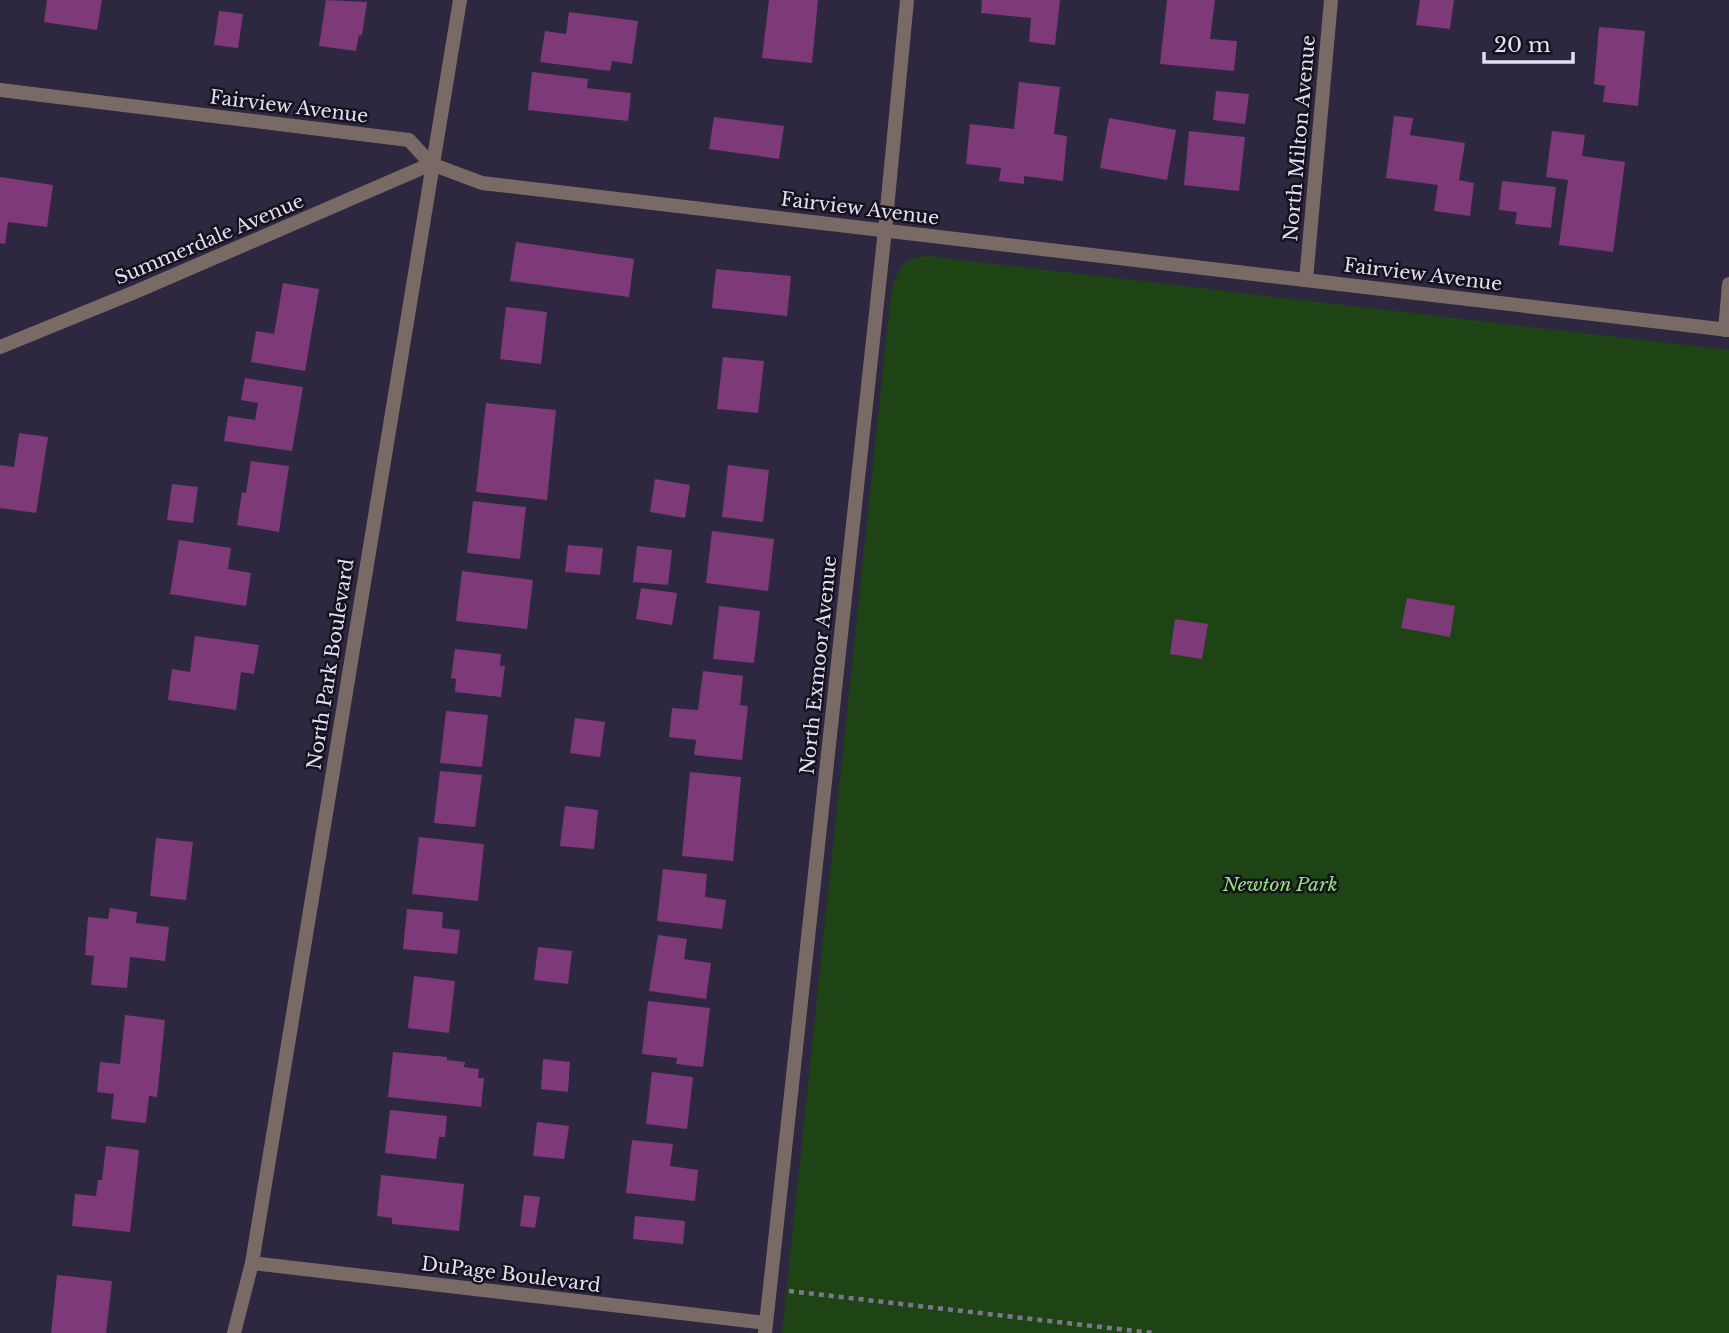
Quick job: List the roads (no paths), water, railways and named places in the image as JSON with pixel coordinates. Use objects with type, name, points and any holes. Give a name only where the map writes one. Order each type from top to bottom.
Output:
[{"type":"street","name":"North Park Boulevard","points":[[234,1333],[252,1263],[460,0]]},
{"type":"street","name":"North Exmoor Avenue","points":[[766,1328],[885,230],[907,0]]},
{"type":"street","name":"North Milton Avenue","points":[[1306,280],[1331,0]]},
{"type":"street","name":"Fairview Avenue","points":[[0,90],[409,140],[431,164],[482,183],[1727,330]]},
{"type":"street","name":"Summerdale Avenue","points":[[0,347],[135,292],[431,164]]},
{"type":"street","points":[[1727,330],[1729,284]]},
{"type":"street","name":"DuPage Boulevard","points":[[252,1263],[766,1328]]},
{"type":"park label","name":"Newton Park","points":[[1280,884]]}]
